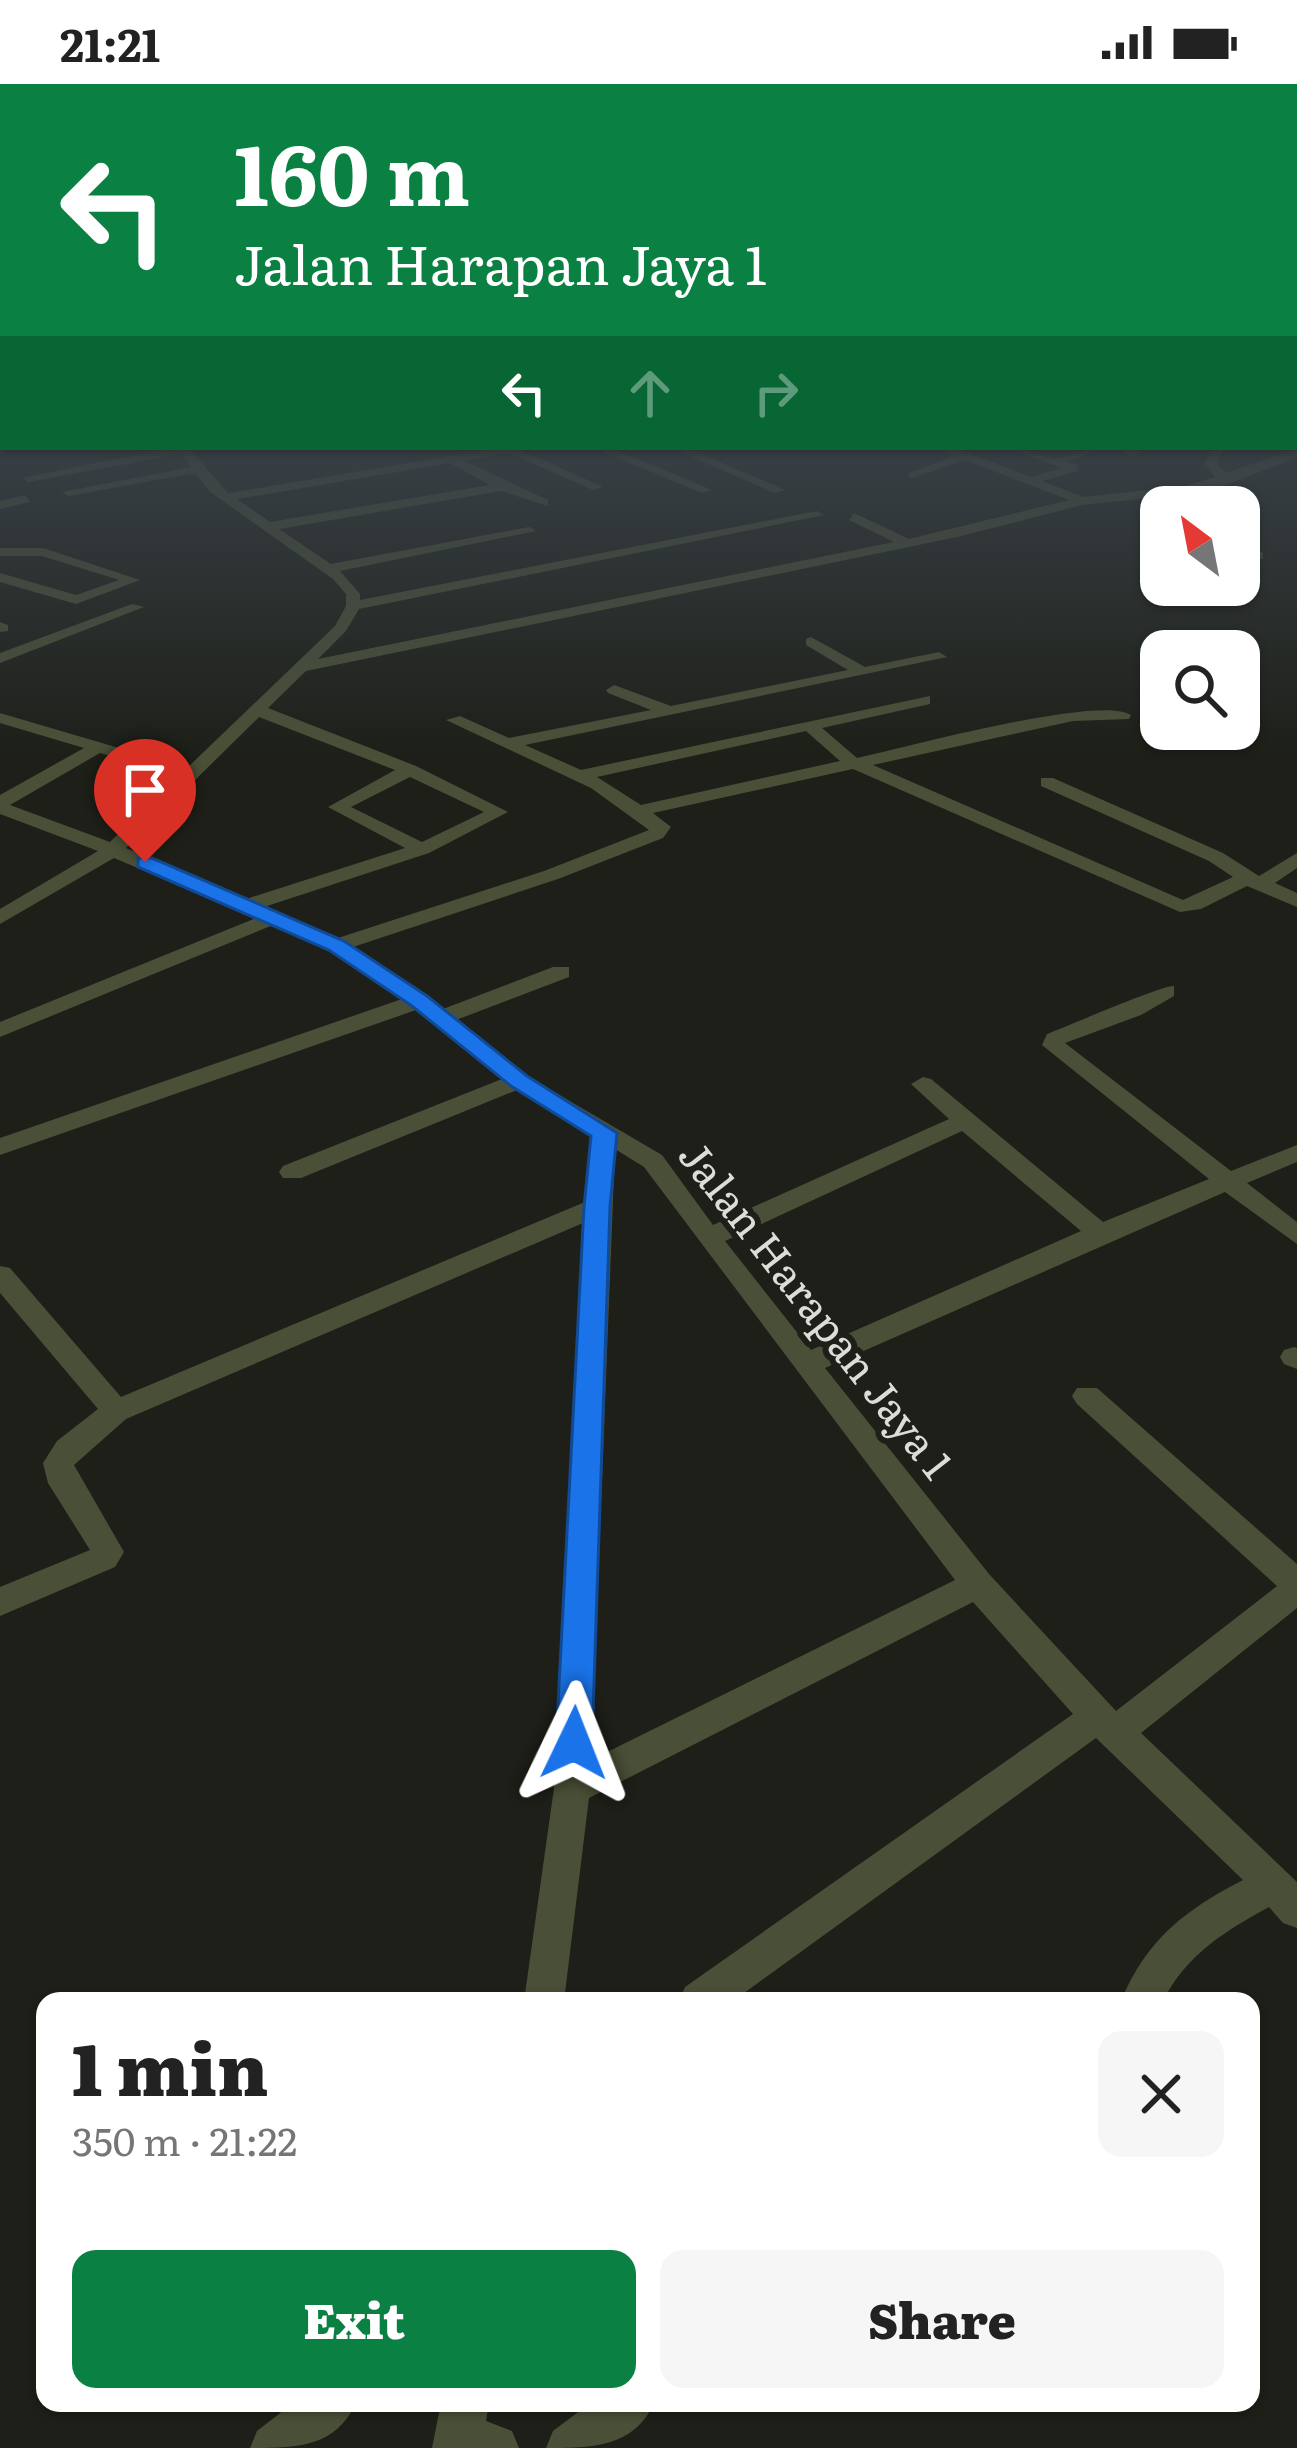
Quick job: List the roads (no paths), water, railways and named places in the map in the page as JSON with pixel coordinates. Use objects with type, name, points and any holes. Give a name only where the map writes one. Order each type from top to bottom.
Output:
[{"type":"street","points":[[0,918],[113,850],[341,628],[353,606],[348,586],[280,537]]},
{"type":"street","points":[[328,569],[496,537]]},
{"type":"street","points":[[353,606],[703,537]]},
{"type":"street","points":[[895,537],[907,543]]},
{"type":"street","points":[[301,667],[931,537]]},
{"type":"street","points":[[0,552],[43,552],[134,580],[76,600],[0,578]]},
{"type":"street","points":[[0,563],[26,552]]},
{"type":"street","points":[[0,658],[137,607]]},
{"type":"street","points":[[811,642],[862,672]]},
{"type":"street","points":[[579,776],[800,711],[862,672],[939,656]]},
{"type":"street","points":[[614,690],[669,711]]},
{"type":"street","points":[[507,744],[669,711],[800,711],[923,700]]},
{"type":"street","points":[[0,1030],[258,912],[422,849],[499,812],[410,770],[256,710]]},
{"type":"street","points":[[800,711],[851,762],[1180,906],[1254,881],[1297,859]]},
{"type":"street","points":[[641,810],[1073,716],[1123,715]]},
{"type":"street","points":[[0,718],[189,774]]},
{"type":"street","points":[[337,945],[550,875],[656,834],[662,827],[579,776],[454,720]]},
{"type":"street","points":[[1,808],[102,745]]},
{"type":"street","points":[[410,770],[337,807],[422,849]]},
{"type":"street","points":[[1047,782],[1216,857],[1297,901]]},
{"type":"street","name":"Jalan Harapan Jaya 1","points":[[1,808],[337,945],[430,1009],[519,1081],[653,1161],[977,1584],[1107,1724],[1285,1897]]},
{"type":"street","points":[[0,1147],[430,1009],[561,972]]},
{"type":"street","points":[[1166,991],[1133,1010],[1055,1039],[1053,1045],[1297,1235]]},
{"type":"street","points":[[292,1172],[519,1081]]},
{"type":"street","points":[[922,1084],[1100,1233]]},
{"type":"street","points":[[708,1238],[965,1121]]},
{"type":"street","points":[[545,1992],[572,1788],[604,1133]]},
{"type":"street","points":[[807,1364],[1100,1233],[1297,1153]]},
{"type":"street","points":[[0,1602],[104,1558],[107,1552],[59,1474],[58,1462],[116,1411],[382,1294],[597,1207]]},
{"type":"street","points":[[0,1275],[116,1411]]},
{"type":"street","points":[[712,1992],[1107,1724],[1297,1587],[1087,1396]]},
{"type":"street","points":[[572,1788],[977,1584]]},
{"type":"street","points":[[1146,1992],[1160,1960],[1198,1924],[1285,1897]]},
{"type":"street","points":[[274,2448],[320,2412]]},
{"type":"street","points":[[570,2448],[618,2412]]}]
